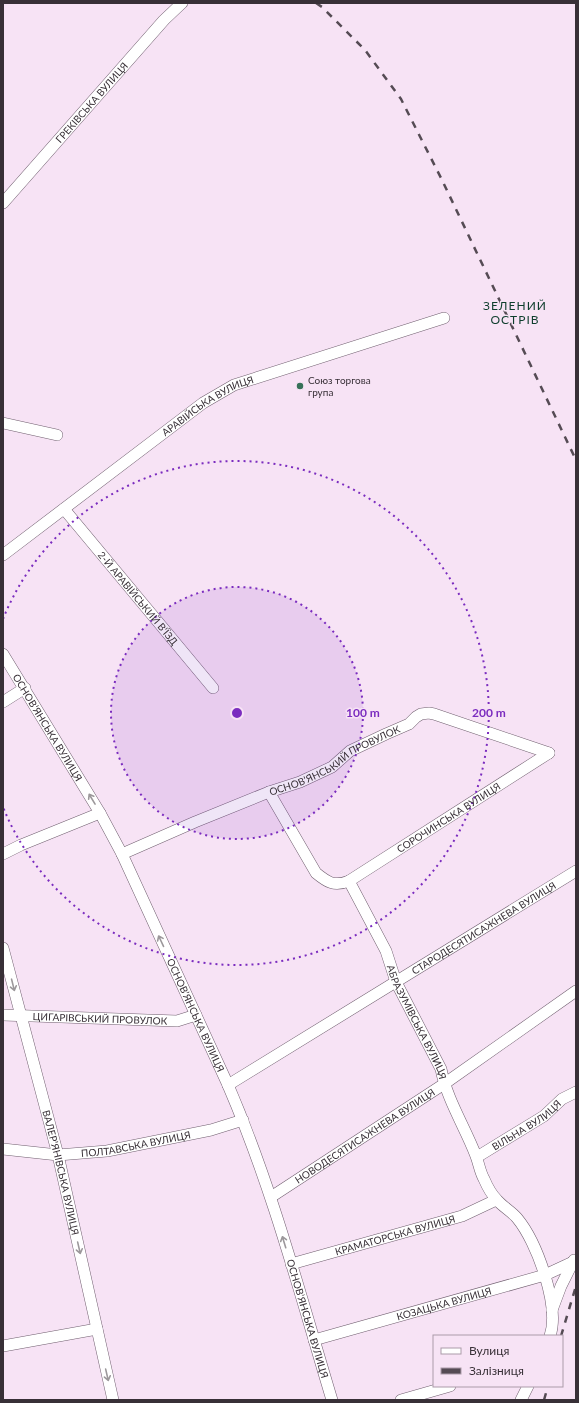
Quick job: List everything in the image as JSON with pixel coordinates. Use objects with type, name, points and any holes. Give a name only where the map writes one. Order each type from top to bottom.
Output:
[{"type":"street","name":"ГРЕКІВСЬКА ВУЛИЦЯ","points":[[3,204],[164,20],[182,3]]},
{"type":"street","name":"АРАВІЙСЬКА ВУЛИЦЯ","points":[[3,555],[203,403],[234,385],[444,318]]},
{"type":"street","points":[[3,422],[57,435]]},
{"type":"street","name":"2-Й АРАВІЙСЬКИЙ В’ЇЗД","points":[[64,509],[213,688]]},
{"type":"street","name":"ОСНОВ’ЯНСЬКА ВУЛИЦЯ","points":[[3,654],[100,813],[122,854],[228,1085],[243,1120],[271,1197],[332,1400]]},
{"type":"street","points":[[3,702],[25,688]]},
{"type":"street","name":"ОСНОВ’ЯНСЬКИЙ ПРОВУЛОК","points":[[122,854],[269,792],[300,782],[332,767],[350,751],[409,724],[421,714],[429,713],[548,753]]},
{"type":"street","name":"СОРОЧИНСЬКА ВУЛИЦЯ","points":[[348,882],[548,753]]},
{"type":"street","points":[[269,792],[316,873],[327,882],[337,884],[348,882]]},
{"type":"street","points":[[3,854],[21,845],[100,813]]},
{"type":"street","name":"СТАРОДЕСЯТИСАЖНЕВА ВУЛИЦЯ","points":[[228,1085],[576,871]]},
{"type":"street","name":"АБРАЗУМІВСЬКА ВУЛИЦЯ","points":[[348,882],[386,951],[396,982],[441,1068],[444,1084],[477,1157],[483,1178],[496,1200],[517,1218],[534,1245],[545,1275],[552,1310]]},
{"type":"street","name":"ВАЛЕР’ЯНІВСЬКА ВУЛИЦЯ","points":[[3,948],[58,1155],[113,1400]]},
{"type":"street","name":"НОВОДЕСЯТИСАЖНЕВА ВУЛИЦЯ","points":[[271,1197],[444,1084],[576,991]]},
{"type":"street","name":"ЦИГАРІВСЬКИЙ ПРОВУЛОК","points":[[3,1015],[177,1021],[196,1015]]},
{"type":"street","name":"ВІЛЬНА ВУЛИЦЯ","points":[[477,1157],[544,1116],[562,1099],[576,1092]]},
{"type":"street","name":"ПОЛТАВСЬКА ВУЛИЦЯ","points":[[3,1149],[58,1155],[107,1151],[211,1130],[243,1120]]},
{"type":"street","name":"КРАМАТОРСЬКА ВУЛИЦЯ","points":[[291,1264],[462,1216],[496,1200]]},
{"type":"street","points":[[551,1334],[552,1310],[561,1286],[574,1259]]},
{"type":"street","name":"КОЗАЦЬКА ВУЛИЦЯ","points":[[314,1340],[545,1275],[574,1259]]},
{"type":"street","points":[[3,1346],[97,1329]]},
{"type":"street","points":[[401,1400],[446,1387]]},
{"type":"street","points":[[521,1400],[528,1387]]},
{"type":"railway","points":[[316,3],[322,7],[365,50],[401,99],[442,180],[576,460]]},
{"type":"railway","points":[[561,1335],[576,1286]]},
{"type":"railway","points":[[544,1400],[548,1387]]},
{"type":"place","name":"Союз торгова група","points":[[300,386]]},
{"type":"district","name":"ЗЕЛЕНИЙ ОСТРІВ","points":[[515,312]]}]
